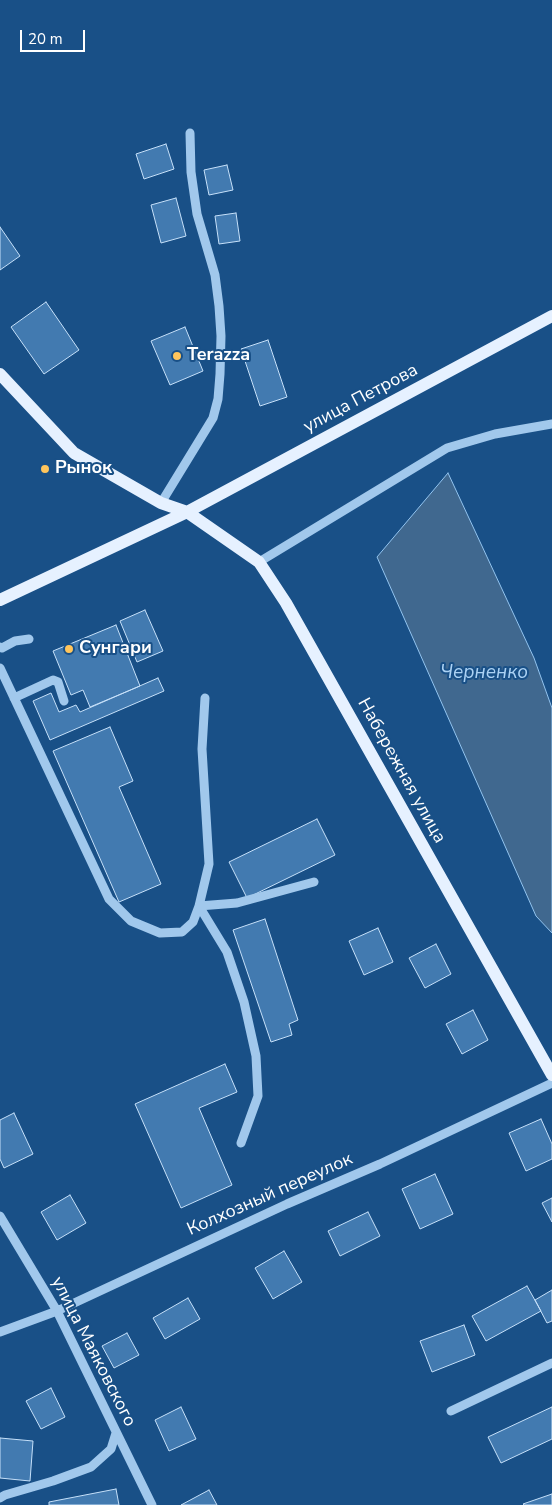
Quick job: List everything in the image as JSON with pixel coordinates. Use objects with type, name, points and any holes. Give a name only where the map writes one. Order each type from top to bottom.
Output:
[{"type":"main road","name":"улица Петрова","points":[[0,600],[187,512],[552,316]]},
{"type":"main road","points":[[0,374],[74,452],[161,503],[187,512]]},
{"type":"main road","name":"Набережная улица","points":[[187,512],[259,562],[291,612],[552,1074]]},
{"type":"street","points":[[161,503],[213,418],[218,399],[220,374],[221,336],[219,306],[215,275],[197,214],[191,172],[190,133]]},
{"type":"street","points":[[259,562],[447,448],[495,434],[552,424]]},
{"type":"street","points":[[0,647],[2,648],[15,641],[29,639]]},
{"type":"street","points":[[0,668],[109,899],[131,921],[160,933],[182,932],[193,922],[200,906],[209,864],[202,749],[205,698]]},
{"type":"street","points":[[14,698],[53,680],[58,682],[64,700]]},
{"type":"street","points":[[200,906],[237,902],[314,882]]},
{"type":"street","points":[[200,906],[227,952],[244,1002],[256,1056],[258,1096],[241,1143]]},
{"type":"street","name":"Колхозный переулок","points":[[0,1332],[57,1311],[287,1204],[380,1164],[552,1083]]},
{"type":"street","name":"улица Маяковского","points":[[0,1216],[57,1311],[152,1505]]},
{"type":"street","points":[[451,1412],[552,1363]]},
{"type":"street","points":[[0,1498],[53,1482],[91,1467],[111,1449],[116,1433]]},
{"type":"water","name":"Черненко","points":[[448,473],[534,658],[552,708],[552,933],[536,916],[377,557]]},
{"type":"building","points":[[166,144],[174,169],[144,179],[136,154]]},
{"type":"building","points":[[227,165],[233,190],[209,195],[204,170]]},
{"type":"building","points":[[176,198],[186,236],[161,243],[151,205]]},
{"type":"building","points":[[236,213],[240,241],[219,244],[215,216]]},
{"type":"building","points":[[0,227],[20,256],[0,270]]},
{"type":"building","points":[[46,302],[79,350],[44,374],[11,327]]},
{"type":"building","name":"Terazza","points":[[185,327],[203,371],[170,385],[151,341]]},
{"type":"building","points":[[268,340],[287,397],[260,406],[241,349]]},
{"type":"building","points":[[145,610],[163,651],[137,662],[120,621]]},
{"type":"building","points":[[116,625],[140,686],[90,707],[83,690],[71,695],[53,651]]},
{"type":"building","points":[[158,678],[164,691],[50,740],[33,701],[51,693],[59,712],[76,705],[80,712]]},
{"type":"building","points":[[110,727],[133,781],[119,787],[161,884],[119,902],[53,751]]},
{"type":"building","points":[[317,819],[335,855],[247,898],[229,862]]},
{"type":"building","points":[[265,919],[298,1020],[289,1024],[292,1035],[271,1042],[233,930]]},
{"type":"building","points":[[378,928],[393,962],[364,975],[349,941]]},
{"type":"building","points":[[436,944],[451,974],[425,988],[409,958]]},
{"type":"building","points":[[473,1010],[488,1040],[462,1054],[446,1024]]},
{"type":"building","points":[[225,1064],[237,1092],[199,1108],[232,1185],[181,1208],[135,1104]]},
{"type":"building","points":[[14,1113],[33,1154],[4,1168],[0,1159],[0,1120]]},
{"type":"building","points":[[541,1119],[552,1144],[552,1159],[526,1171],[509,1133]]},
{"type":"building","points":[[435,1174],[453,1214],[420,1229],[402,1189]]},
{"type":"building","points":[[70,1195],[86,1223],[57,1240],[41,1212]]},
{"type":"building","points":[[552,1198],[552,1222],[542,1203]]},
{"type":"building","points":[[368,1212],[380,1236],[340,1256],[328,1231]]},
{"type":"building","points":[[284,1251],[302,1282],[273,1299],[255,1268]]},
{"type":"building","points":[[527,1286],[541,1311],[486,1341],[472,1316]]},
{"type":"building","points":[[552,1290],[552,1321],[547,1323],[535,1300]]},
{"type":"building","points":[[188,1298],[200,1319],[165,1339],[153,1318]]},
{"type":"building","points":[[464,1325],[475,1355],[432,1372],[420,1341]]},
{"type":"building","points":[[127,1333],[139,1355],[114,1368],[102,1346]]},
{"type":"building","points":[[51,1388],[65,1417],[41,1429],[26,1401]]},
{"type":"building","points":[[181,1407],[196,1439],[169,1451],[155,1420]]},
{"type":"building","points":[[552,1407],[552,1439],[501,1463],[488,1437]]},
{"type":"building","points":[[0,1438],[33,1441],[30,1481],[0,1478]]},
{"type":"building","points":[[116,1489],[119,1505],[49,1505],[49,1502]]},
{"type":"building","points":[[209,1490],[217,1505],[181,1505]]},
{"type":"building","points":[[552,1494],[552,1505],[523,1504]]},
{"type":"place","name":"Terazza","points":[[177,356]]},
{"type":"place","name":"Рынок","points":[[45,469]]},
{"type":"place","name":"Сунгари","points":[[69,649]]}]
